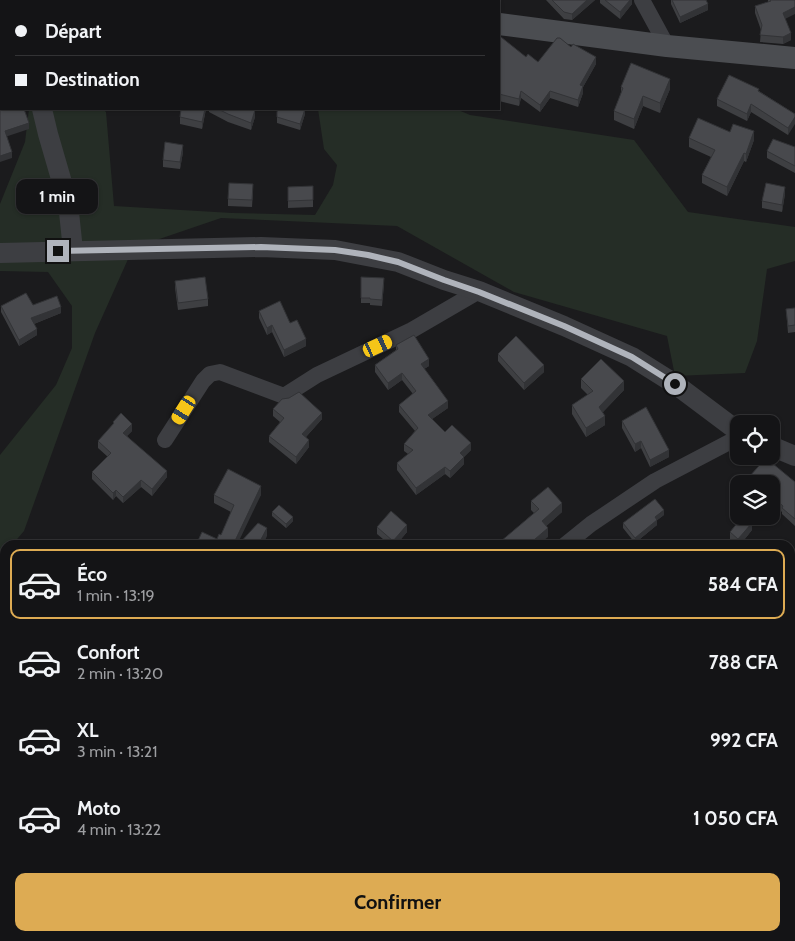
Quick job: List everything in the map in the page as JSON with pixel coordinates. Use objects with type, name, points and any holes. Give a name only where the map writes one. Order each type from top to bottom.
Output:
[{"type":"main road","points":[[500,24],[667,46],[795,58]]},
{"type":"street","points":[[642,0],[667,46]]},
{"type":"street","points":[[42,110],[68,202],[73,250]]},
{"type":"street","points":[[0,252],[261,247],[335,250],[398,262],[564,326],[632,357],[675,384],[730,425]]},
{"type":"street","points":[[165,440],[203,381],[210,374],[220,372],[284,396],[317,375],[412,330],[479,292]]},
{"type":"street","points":[[571,540],[591,524],[655,481],[730,442]]},
{"type":"street","points":[[780,450],[795,456]]},
{"type":"shaded area","points":[[29,110],[104,110],[106,112],[114,206],[232,213],[315,215],[333,185],[337,165],[324,149],[318,110],[458,110],[470,115],[634,140],[688,212],[795,227],[795,261],[767,269],[757,341],[745,373],[675,376],[667,336],[514,292],[397,226],[221,218],[133,248],[95,333],[24,531],[16,540],[0,540],[0,455],[56,385],[72,348],[72,306],[48,272],[0,271],[0,204],[25,142]]},
{"type":"building","points":[[552,0],[587,0],[572,14],[564,12]]},
{"type":"building","points":[[605,0],[630,0],[620,12]]},
{"type":"building","points":[[672,0],[706,0],[708,4],[680,17]]},
{"type":"building","points":[[770,0],[795,0],[795,7],[783,13],[791,33],[783,37],[760,35],[762,25],[755,6]]},
{"type":"building","points":[[501,37],[526,57],[528,54],[538,62],[557,38],[560,38],[571,47],[573,44],[596,57],[580,85],[583,86],[578,100],[550,91],[540,105],[521,91],[519,99],[500,94]]},
{"type":"building","points":[[631,63],[670,79],[660,103],[643,96],[634,119],[614,111]]},
{"type":"building","points":[[729,75],[759,89],[758,91],[795,114],[788,128],[751,104],[747,114],[717,99]]},
{"type":"building","points":[[0,110],[24,110],[29,123],[5,131],[12,152],[0,156]]},
{"type":"building","points":[[181,110],[205,110],[202,122],[180,117]]},
{"type":"building","points":[[220,110],[255,110],[251,123]]},
{"type":"building","points":[[278,110],[305,110],[300,124],[277,117]]},
{"type":"building","points":[[698,118],[730,132],[733,124],[754,131],[746,154],[744,153],[727,187],[702,175],[715,150],[689,138]]},
{"type":"building","points":[[773,139],[795,147],[795,166],[767,151]]},
{"type":"building","points":[[165,142],[183,145],[180,162],[163,160]]},
{"type":"building","points":[[229,183],[253,184],[252,200],[228,199]]},
{"type":"building","points":[[766,183],[785,187],[782,205],[762,201]]},
{"type":"building","points":[[313,186],[313,200],[288,201],[288,187]]},
{"type":"building","points":[[54,190],[57,201],[35,204],[34,192]]},
{"type":"building","points":[[205,277],[208,299],[178,303],[175,281]]},
{"type":"building","points":[[361,277],[384,278],[382,300],[361,298]]},
{"type":"building","points":[[26,293],[33,305],[57,296],[61,307],[31,318],[37,329],[19,340],[1,306]]},
{"type":"building","points":[[280,301],[290,323],[297,320],[306,339],[284,350],[272,325],[267,328],[259,311]]},
{"type":"building","points":[[795,308],[795,325],[788,326],[786,309]]},
{"type":"building","points":[[414,335],[429,359],[421,364],[448,401],[428,415],[445,432],[452,425],[471,443],[460,453],[464,457],[450,471],[445,467],[416,488],[397,463],[413,450],[404,444],[418,428],[399,405],[416,391],[402,373],[388,383],[375,365],[398,349],[396,345]]},
{"type":"building","points":[[516,336],[544,365],[524,383],[498,354]]},
{"type":"building","points":[[601,359],[624,381],[599,407],[605,416],[586,428],[572,405],[593,391],[581,379]]},
{"type":"building","points":[[299,392],[322,413],[302,434],[309,440],[296,457],[269,436],[284,418],[273,409],[282,399],[289,398]]},
{"type":"building","points":[[646,407],[669,450],[650,460],[641,441],[635,444],[622,421]]},
{"type":"building","points":[[121,413],[132,424],[123,433],[167,471],[152,489],[141,480],[123,497],[116,490],[113,493],[92,472],[111,453],[98,441]]},
{"type":"building","points":[[760,465],[774,465],[795,482],[795,519],[782,508],[783,506],[780,504],[780,475],[751,475]]},
{"type":"building","points":[[228,469],[261,486],[235,540],[198,540],[202,532],[217,539],[219,534],[221,535],[234,505],[214,495]]},
{"type":"building","points":[[548,487],[562,503],[542,521],[548,528],[534,540],[502,540],[539,509],[531,501]]},
{"type":"building","points":[[655,499],[664,510],[655,517],[657,520],[635,538],[623,523]]},
{"type":"building","points":[[279,505],[293,517],[286,524],[272,512]]},
{"type":"building","points":[[391,511],[407,525],[394,540],[377,527]]},
{"type":"building","points":[[258,523],[267,528],[261,540],[243,540]]},
{"type":"building","points":[[736,525],[750,525],[738,539],[730,532]]},
{"type":"route","points":[[58,251],[261,247],[335,250],[368,255],[398,262],[564,326],[632,357],[675,384]]}]
